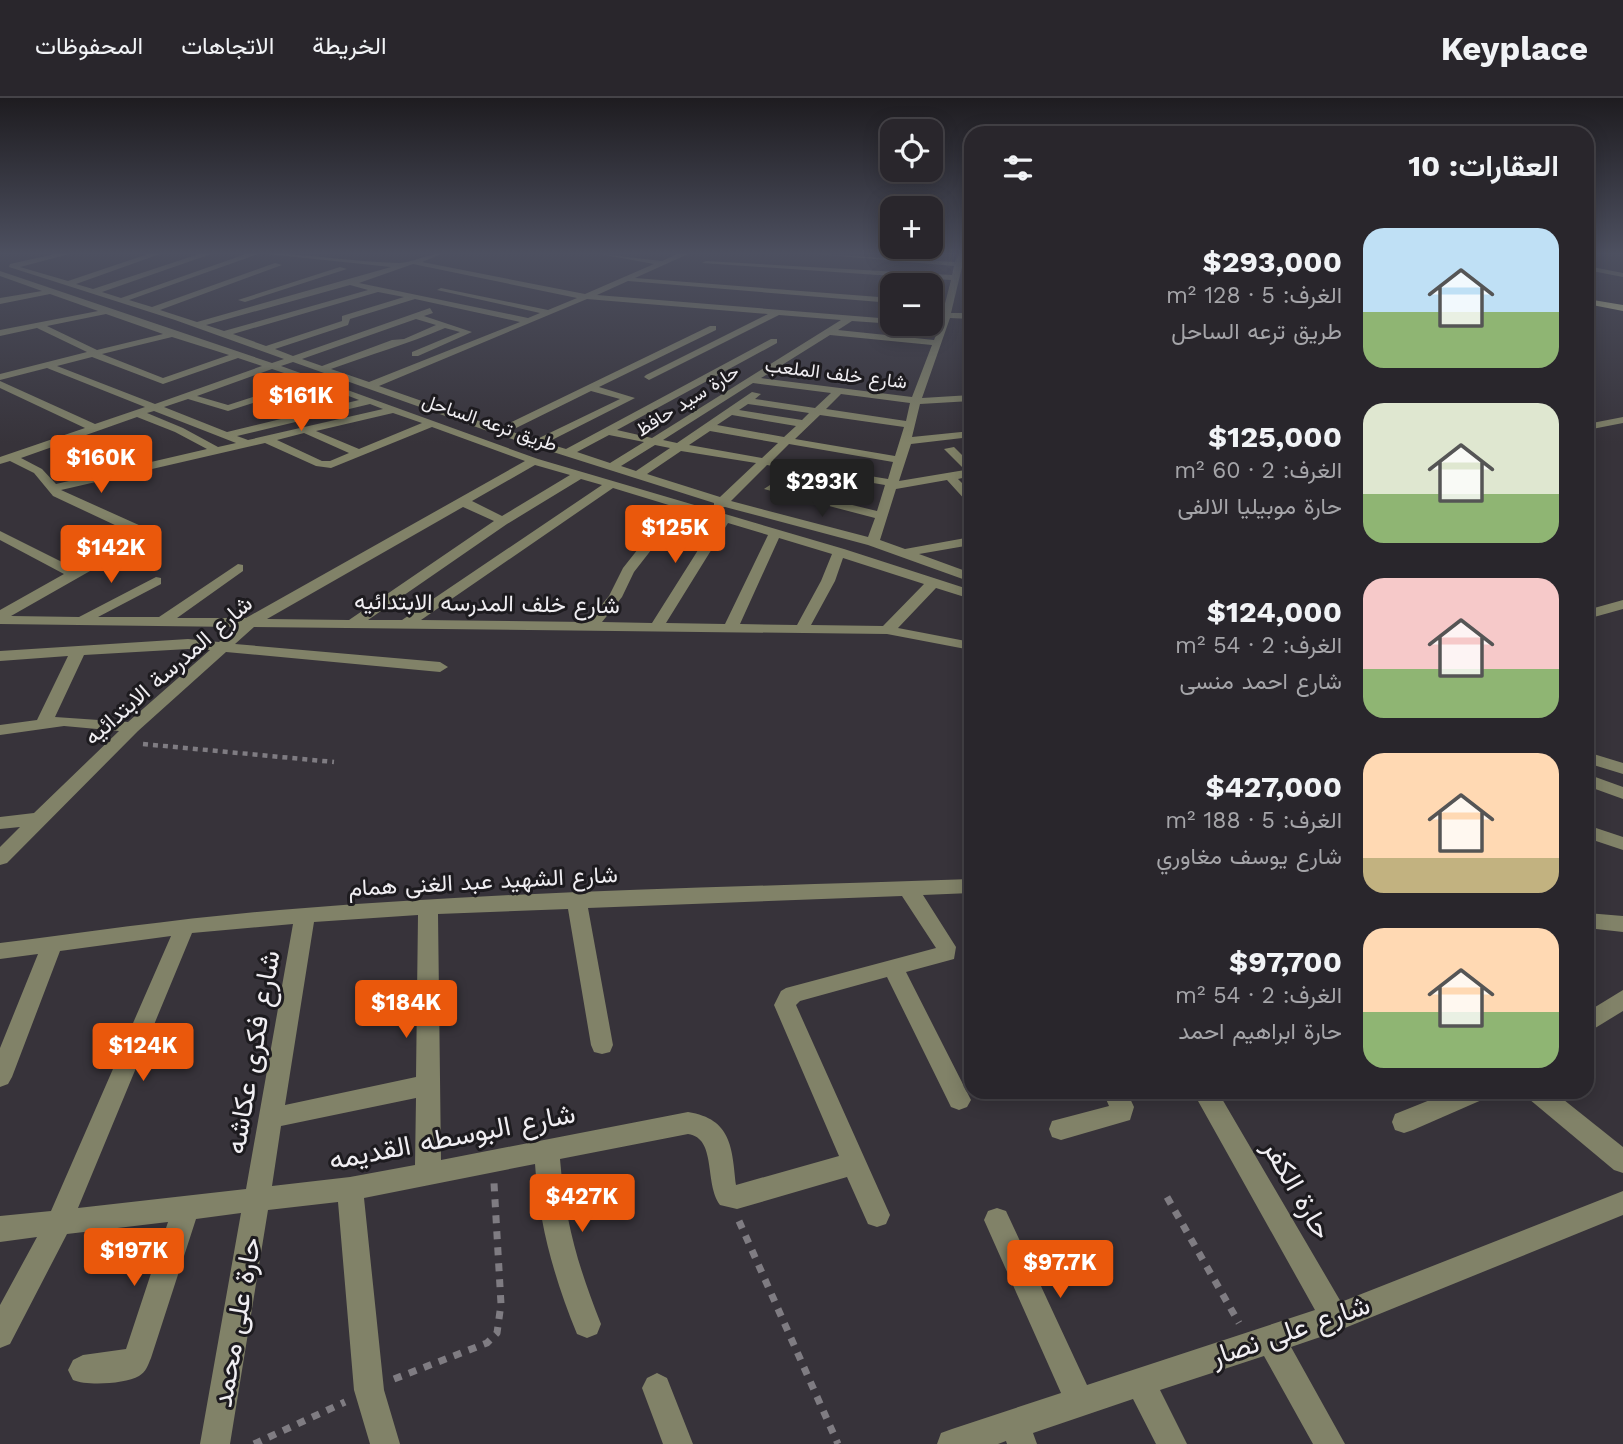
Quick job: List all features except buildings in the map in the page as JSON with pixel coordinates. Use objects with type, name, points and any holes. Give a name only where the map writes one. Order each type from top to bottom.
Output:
[{"type":"street","points":[[0,333],[81,317]]},
{"type":"street","name":"طريق ترعه الساحل","points":[[120,317],[315,380],[534,461],[839,552],[964,593]]},
{"type":"street","name":"طريق ترعه الساحل","points":[[174,317],[500,432],[761,514],[873,542],[964,576]]},
{"type":"street","points":[[178,318],[182,317]]},
{"type":"street","points":[[197,325],[226,317]]},
{"type":"street","points":[[272,317],[279,319]]},
{"type":"street","points":[[224,334],[287,317]]},
{"type":"street","points":[[267,349],[345,323],[348,321],[345,318],[349,317]]},
{"type":"street","points":[[9,458],[410,317]]},
{"type":"street","points":[[405,359],[468,332],[432,317]]},
{"type":"street","points":[[509,317],[528,321]]},
{"type":"street","points":[[369,386],[537,317]]},
{"type":"street","points":[[649,377],[769,317]]},
{"type":"street","points":[[837,317],[880,321]]},
{"type":"street","points":[[873,542],[944,317]]},
{"type":"street","name":"حارة سيد حافظ","points":[[612,467],[851,318]]},
{"type":"street","points":[[322,369],[396,342],[405,342],[446,324]]},
{"type":"street","points":[[38,325],[95,354],[165,381],[239,355]]},
{"type":"street","points":[[496,327],[509,330]]},
{"type":"street","points":[[500,432],[713,328]]},
{"type":"street","points":[[829,332],[937,344]]},
{"type":"street","points":[[1,376],[172,334]]},
{"type":"street","points":[[567,453],[774,341]]},
{"type":"street","points":[[47,365],[246,443]]},
{"type":"street","points":[[354,380],[379,370]]},
{"type":"street","points":[[622,372],[671,382]]},
{"type":"street","points":[[1,376],[95,428]]},
{"type":"street","points":[[185,395],[228,408],[315,380]]},
{"type":"street","name":"شارع خلف الملعب","points":[[751,380],[916,401],[964,398]]},
{"type":"street","points":[[638,475],[773,382]]},
{"type":"street","points":[[537,443],[630,398],[590,388]]},
{"type":"street","points":[[709,515],[839,390]]},
{"type":"street","points":[[227,435],[369,401]]},
{"type":"street","points":[[746,401],[910,425]]},
{"type":"street","points":[[51,489],[391,410]]},
{"type":"street","points":[[730,412],[804,424]]},
{"type":"street","points":[[136,413],[179,430],[216,450]]},
{"type":"street","points":[[1594,426],[1623,420]]},
{"type":"street","points":[[266,439],[320,464],[335,464],[430,424]]},
{"type":"street","points":[[707,427],[900,460]]},
{"type":"street","points":[[304,430],[360,454]]},
{"type":"street","points":[[607,431],[679,447],[891,484],[964,474]]},
{"type":"street","points":[[906,441],[964,435]]},
{"type":"street","points":[[0,446],[9,458],[38,471],[51,489],[136,528],[141,534],[132,542],[0,618]]},
{"type":"street","points":[[950,449],[964,464]]},
{"type":"street","name":"شارع المدرسة الابتدائيه","points":[[0,858],[132,727],[252,621],[534,461]]},
{"type":"street","points":[[352,624],[503,521],[579,475]]},
{"type":"street","points":[[950,477],[964,492]]},
{"type":"street","points":[[761,514],[799,479]]},
{"type":"street","points":[[405,625],[612,484]]},
{"type":"street","points":[[770,489],[881,516]]},
{"type":"street","points":[[461,501],[503,521]]},
{"type":"street","points":[[591,627],[615,597],[628,571],[679,506]]},
{"type":"street","points":[[656,628],[724,519]]},
{"type":"street","points":[[730,629],[775,534]]},
{"type":"street","points":[[0,535],[75,574]]},
{"type":"street","points":[[903,554],[964,542]]},
{"type":"street","points":[[801,630],[828,581],[839,552]]},
{"type":"street","points":[[942,568],[964,563]]},
{"type":"street","points":[[164,620],[239,568]]},
{"type":"street","points":[[81,620],[156,581]]},
{"type":"street","points":[[887,631],[933,583]]},
{"type":"street","points":[[955,591],[964,589]]},
{"type":"street","points":[[0,599],[15,607]]},
{"type":"street","points":[[1594,613],[1623,604]]},
{"type":"street","name":"شارع خلف المدرسه الابتدائيه","points":[[0,618],[887,631],[964,645]]},
{"type":"street","points":[[0,656],[188,644],[440,667]]},
{"type":"street","points":[[44,723],[79,650]]},
{"type":"street","points":[[0,730],[64,721],[132,727]]},
{"type":"street","points":[[1594,759],[1623,769]]},
{"type":"street","points":[[1594,783],[1623,793]]},
{"type":"street","points":[[0,823],[37,819]]},
{"type":"street","points":[[1594,834],[1623,844]]},
{"type":"street","name":"شارع الشهيد عبد الغنى همام","points":[[0,951],[186,926],[428,906],[964,886]]},
{"type":"street","points":[[877,1215],[785,1005],[794,994],[944,955],[947,951],[907,887]]},
{"type":"street","points":[[577,901],[602,1045]]},
{"type":"street","points":[[428,906],[428,1174]]},
{"type":"street","name":"شارع فكرى عكاشه","points":[[257,1200],[306,915]]},
{"type":"street","points":[[1594,921],[1623,925]]},
{"type":"street","points":[[0,1334],[59,1222],[186,926]]},
{"type":"street","points":[[0,1077],[52,944]]},
{"type":"street","points":[[893,968],[959,1100]]},
{"type":"street","points":[[1594,1019],[1623,999]]},
{"type":"street","points":[[271,1118],[428,1085]]},
{"type":"street","points":[[1061,1129],[1121,1113],[1122,1107],[1118,1099]]},
{"type":"street","name":"حارة الكفر","points":[[1209,1099],[1335,1318]]},
{"type":"street","points":[[1404,1122],[1459,1099]]},
{"type":"street","points":[[1546,1099],[1623,1162]]},
{"type":"street","name":"شارع البوسطه القديمه","points":[[0,1229],[350,1189],[700,1123],[710,1128],[715,1136],[724,1190],[729,1197]]},
{"type":"street","points":[[547,1151],[551,1206],[564,1264],[587,1324]]},
{"type":"street","points":[[729,1197],[855,1163]]},
{"type":"street","points":[[350,1189],[369,1391],[385,1444]]},
{"type":"street","name":"حارة على محمد","points":[[215,1444],[257,1200]]},
{"type":"street","name":"شارع على نصار","points":[[952,1444],[1018,1433],[1079,1400],[1335,1318],[1623,1203]]},
{"type":"street","points":[[83,1370],[126,1366],[137,1358],[186,1208]]},
{"type":"street","points":[[997,1220],[1079,1400]]},
{"type":"street","points":[[1261,1342],[1330,1444]]},
{"type":"street","points":[[1139,1381],[1172,1444]]},
{"type":"street","points":[[657,1388],[678,1444]]},
{"type":"path","points":[[117,742],[334,762]]},
{"type":"path","points":[[254,1444],[369,1391],[487,1343],[497,1333],[501,1304],[493,1161]]},
{"type":"path","points":[[729,1197],[838,1444]]},
{"type":"path","points":[[1167,1197],[1261,1342]]}]
